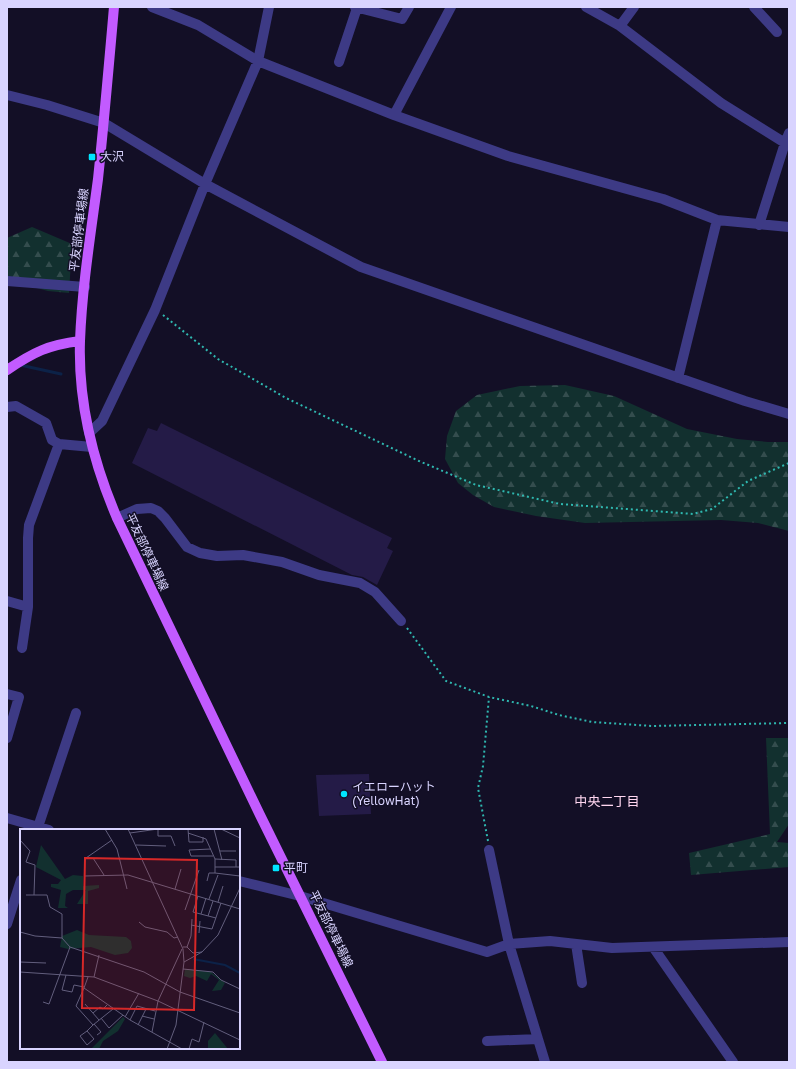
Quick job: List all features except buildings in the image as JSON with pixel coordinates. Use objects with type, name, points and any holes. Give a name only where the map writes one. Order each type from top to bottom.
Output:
[{"type":"main road","name":"平友部停車場線","points":[[114,7],[104,124],[80,341],[82,382],[92,447],[99,472],[117,518],[382,1062]]},
{"type":"main road","points":[[7,370],[38,350],[49,346],[80,341]]},
{"type":"street","points":[[152,7],[198,25],[258,61],[394,115],[508,156],[663,200],[717,220],[789,227]]},
{"type":"street","points":[[89,433],[102,421],[155,310],[205,184],[258,61],[269,7]]},
{"type":"street","points":[[339,62],[356,7],[402,19],[409,7]]},
{"type":"street","points":[[394,115],[451,7]]},
{"type":"street","points":[[586,7],[620,26],[721,103],[785,149]]},
{"type":"street","points":[[620,26],[634,7]]},
{"type":"street","points":[[754,7],[777,32]]},
{"type":"street","points":[[7,95],[48,105],[104,124],[205,184],[361,267],[678,378],[789,414]]},
{"type":"street","points":[[759,225],[789,133]]},
{"type":"street","points":[[678,378],[717,220]]},
{"type":"street","points":[[7,281],[85,287]]},
{"type":"street","points":[[7,407],[16,406],[46,423],[52,440],[60,444],[92,447]]},
{"type":"street","points":[[22,648],[28,607],[29,525],[60,444]]},
{"type":"street","points":[[117,518],[137,509],[151,508],[158,511],[187,547],[200,553],[217,556],[243,555],[282,562],[319,575],[360,583],[375,592],[401,621]]},
{"type":"street","points":[[7,601],[28,607]]},
{"type":"street","points":[[7,694],[19,697],[7,738]]},
{"type":"street","points":[[7,818],[38,828],[76,713]]},
{"type":"street","points":[[489,850],[509,944],[545,1062]]},
{"type":"street","points":[[240,881],[300,896],[487,952],[509,944],[550,942],[612,948],[789,942]]},
{"type":"street","points":[[7,924],[20,883]]},
{"type":"street","points":[[576,944],[582,983]]},
{"type":"street","points":[[653,947],[733,1062]]},
{"type":"street","points":[[487,1041],[538,1039]]},
{"type":"path","points":[[155,310],[218,359],[286,398],[419,461],[476,485],[560,504],[693,514],[712,509],[748,482],[789,462]]},
{"type":"path","points":[[401,621],[446,681],[489,697],[531,706],[558,715],[592,722],[652,726],[789,723]]},
{"type":"path","points":[[489,697],[484,766],[478,788],[489,850]]},
{"type":"green space","points":[[32,227],[72,244],[69,293],[48,291],[7,280],[7,238]]},
{"type":"green space","points":[[565,385],[614,396],[687,429],[737,439],[768,442],[789,442],[789,531],[758,523],[721,520],[585,523],[536,516],[494,507],[473,495],[458,483],[445,459],[447,436],[456,411],[477,395],[520,386]]},
{"type":"green space","points":[[766,738],[789,738],[789,824],[777,842],[789,843],[789,867],[691,875],[689,853],[770,834]]},
{"type":"waterway","points":[[20,365],[61,374]]},
{"type":"place","name":"大沢","points":[[92,157]]},
{"type":"place","name":"イエローハット (YellowHat)","points":[[344,794]]},
{"type":"place","name":"平町","points":[[276,868]]},
{"type":"district","name":"中央二丁目","points":[[607,801]]}]
